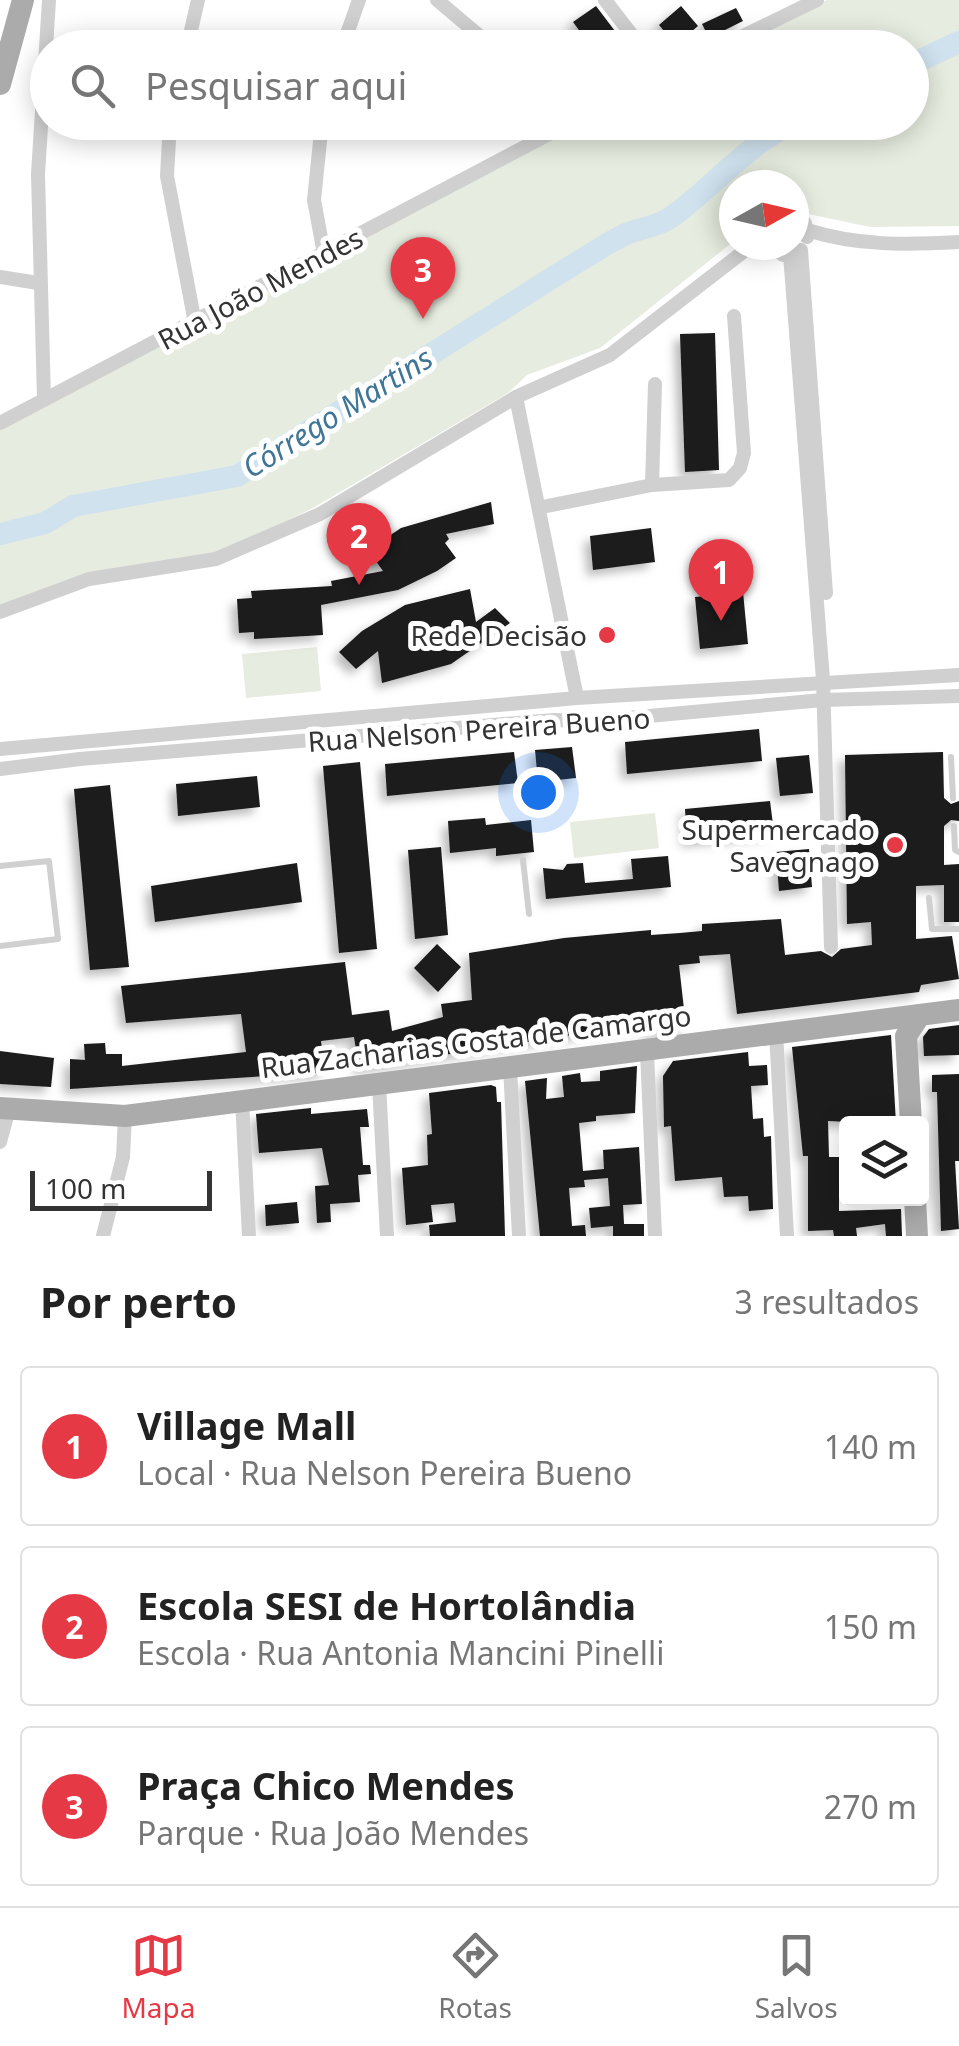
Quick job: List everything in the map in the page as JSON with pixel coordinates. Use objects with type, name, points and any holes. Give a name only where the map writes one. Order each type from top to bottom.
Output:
[{"type":"main road","points":[[0,84],[23,0]]},
{"type":"main road","name":"Rua Zacharias Costa de Camargo","points":[[5,1108],[125,1116],[959,1010]]},
{"type":"main road","points":[[911,1116],[906,1036],[920,1014]]},
{"type":"main road","points":[[880,1019],[906,1036]]},
{"type":"main road","points":[[915,1206],[917,1236]]},
{"type":"street","points":[[47,30],[49,0]]},
{"type":"street","points":[[190,30],[198,0]]},
{"type":"street","points":[[348,30],[358,0]]},
{"type":"street","points":[[437,0],[473,30]]},
{"type":"street","points":[[605,0],[628,30]]},
{"type":"street","points":[[756,30],[818,0]]},
{"type":"street","points":[[39,140],[38,283],[44,398]]},
{"type":"street","points":[[169,140],[167,176],[196,322]]},
{"type":"street","points":[[320,140],[314,200],[324,254]]},
{"type":"street","name":"Rua João Mendes","points":[[0,423],[534,140]]},
{"type":"street","points":[[809,231],[836,240],[888,246],[959,242]]},
{"type":"street","points":[[0,612],[89,579],[216,559],[320,514],[516,397],[610,355],[733,260]]},
{"type":"street","points":[[796,260],[827,680],[824,700],[831,947]]},
{"type":"street","points":[[0,277],[38,283]]},
{"type":"street","points":[[542,508],[652,485],[728,480],[740,468],[744,453],[734,316]]},
{"type":"street","points":[[652,485],[655,384]]},
{"type":"street","points":[[516,397],[542,508],[578,698]]},
{"type":"street","name":"Rua Nelson Pereira Bueno","points":[[0,749],[578,698],[959,675]]},
{"type":"street","name":"Rua Nelson Pereira Bueno","points":[[0,770],[80,759],[824,700],[959,696]]},
{"type":"street","points":[[776,1032],[787,1236]]},
{"type":"street","points":[[647,1052],[655,1236]]},
{"type":"street","points":[[510,1068],[519,1236]]},
{"type":"street","points":[[378,1084],[387,1236]]},
{"type":"street","points":[[242,1100],[249,1236]]},
{"type":"street","points":[[0,1142],[5,1108]]},
{"type":"street","points":[[103,1236],[123,1156],[125,1116]]},
{"type":"lane","points":[[953,798],[954,762]]},
{"type":"lane","points":[[954,826],[955,850],[959,852]]},
{"type":"lane","points":[[523,860],[529,914]]},
{"type":"lane","points":[[0,866],[48,861],[58,939],[0,946]]},
{"type":"lane","points":[[929,898],[932,929],[959,930]]},
{"type":"shaded area","points":[[827,0],[959,0],[959,226],[870,227],[809,214],[809,170],[719,170],[719,253],[600,348],[527,375],[508,393],[313,508],[218,555],[0,607],[0,429],[549,140],[929,140],[929,30],[762,30]]},
{"type":"shaded area","points":[[317,647],[321,691],[246,698],[242,654]]},
{"type":"shaded area","points":[[655,813],[659,848],[574,858],[570,822]]},
{"type":"building","points":[[596,6],[614,30],[579,30],[573,22]]},
{"type":"building","points":[[681,6],[698,26],[693,30],[663,30],[659,25]]},
{"type":"building","points":[[736,8],[743,21],[725,30],[705,30],[702,24]]},
{"type":"building","points":[[715,333],[719,470],[685,472],[680,334]]},
{"type":"building","points":[[491,502],[494,524],[446,534],[449,539],[445,543],[456,558],[437,571],[398,590],[321,605],[323,635],[254,639],[254,632],[239,633],[237,599],[252,598],[251,591],[332,586],[331,581],[383,571],[368,550],[401,528]]},
{"type":"building","points":[[651,528],[655,562],[593,570],[590,536]]},
{"type":"building","points":[[470,589],[476,622],[495,608],[510,623],[451,664],[382,683],[378,651],[356,669],[339,652],[362,631],[405,605]]},
{"type":"building","points":[[743,592],[748,644],[700,649],[695,597]]},
{"type":"building","points":[[759,729],[762,761],[627,774],[625,742]]},
{"type":"building","points":[[572,747],[576,778],[538,782],[535,750]]},
{"type":"building","points":[[514,752],[518,783],[387,796],[385,764]]},
{"type":"building","points":[[943,752],[944,798],[951,804],[959,801],[959,821],[951,820],[944,826],[944,865],[959,864],[959,922],[944,922],[944,885],[916,886],[916,939],[952,936],[959,979],[921,985],[919,992],[737,1014],[730,954],[699,956],[700,963],[679,965],[686,1027],[648,1032],[647,1025],[611,1029],[359,1068],[354,1037],[321,1041],[325,1072],[70,1089],[70,1059],[85,1060],[84,1044],[105,1043],[106,1054],[122,1054],[122,1066],[246,1052],[241,1014],[126,1023],[121,986],[345,962],[352,1015],[389,1010],[392,1031],[443,1017],[441,1004],[472,1000],[469,953],[564,938],[651,930],[651,935],[680,933],[702,931],[702,924],[781,919],[785,955],[821,951],[832,957],[841,949],[872,945],[871,922],[847,924],[845,755]]},
{"type":"building","points":[[809,755],[813,793],[780,796],[776,758]]},
{"type":"building","points":[[360,762],[377,949],[339,953],[323,766]]},
{"type":"building","points":[[257,776],[260,807],[178,816],[176,784]]},
{"type":"building","points":[[110,785],[129,967],[90,970],[74,789]]},
{"type":"building","points":[[770,801],[774,833],[687,841],[685,809]]},
{"type":"building","points":[[485,818],[486,825],[531,820],[534,852],[496,856],[496,848],[450,853],[448,821]]},
{"type":"building","points":[[441,847],[448,935],[415,939],[408,850]]},
{"type":"building","points":[[809,849],[812,887],[779,891],[776,852]]},
{"type":"building","points":[[668,856],[671,887],[546,899],[543,868],[563,870],[567,864],[583,863],[585,883],[633,879],[631,859]]},
{"type":"building","points":[[297,863],[302,902],[155,922],[151,886]]},
{"type":"building","points":[[437,944],[461,967],[438,992],[414,968]]},
{"type":"building","points":[[959,1025],[959,1055],[924,1056],[923,1037],[929,1029]]},
{"type":"building","points":[[891,1035],[896,1116],[839,1116],[839,1121],[828,1121],[829,1157],[839,1157],[839,1211],[901,1209],[902,1236],[886,1236],[885,1224],[856,1228],[857,1236],[834,1236],[833,1230],[808,1231],[808,1156],[803,1156],[792,1047]]},
{"type":"building","points":[[0,1051],[54,1058],[51,1087],[0,1084]]},
{"type":"building","points":[[748,1052],[749,1066],[767,1065],[768,1085],[751,1086],[753,1119],[763,1118],[764,1137],[771,1136],[773,1209],[749,1211],[748,1196],[724,1197],[722,1177],[675,1181],[671,1126],[664,1127],[663,1076],[673,1061]]},
{"type":"building","points":[[637,1066],[635,1113],[596,1116],[596,1121],[579,1123],[583,1171],[604,1169],[603,1150],[639,1147],[642,1204],[623,1205],[624,1224],[644,1224],[644,1236],[613,1236],[613,1226],[591,1228],[589,1208],[610,1206],[608,1178],[584,1180],[585,1187],[569,1188],[572,1226],[585,1225],[586,1236],[540,1236],[525,1081],[547,1078],[546,1099],[564,1097],[562,1076],[580,1073],[581,1082],[600,1081],[600,1071]]},
{"type":"building","points":[[959,1074],[959,1161],[955,1161],[959,1229],[941,1231],[937,1092],[932,1092],[932,1075]]},
{"type":"building","points":[[496,1087],[497,1102],[501,1102],[505,1236],[430,1236],[429,1225],[456,1222],[454,1203],[431,1205],[433,1222],[406,1225],[402,1168],[428,1165],[427,1135],[432,1134],[429,1093]]},
{"type":"building","points":[[311,1108],[311,1114],[367,1109],[369,1127],[360,1127],[363,1165],[370,1165],[371,1174],[358,1175],[360,1202],[330,1204],[331,1222],[317,1223],[315,1186],[329,1185],[322,1148],[259,1153],[256,1114]]},
{"type":"building","points":[[297,1202],[299,1223],[266,1226],[265,1205]]},
{"type":"waterway","name":"Córrego Martins","points":[[929,56],[959,42]]},
{"type":"waterway","name":"Córrego Martins","points":[[0,534],[45,523],[73,506],[237,476],[605,246],[670,218],[764,140]]},
{"type":"place","name":"Praça Chico Mendes","points":[[423,319]]},
{"type":"place","name":"Escola SESI de Hortolândia","points":[[359,585]]},
{"type":"place","name":"Village Mall","points":[[721,621]]},
{"type":"place","name":"Rede Decisão","points":[[607,635]]},
{"type":"place","name":"Supermercado Savegnago","points":[[895,845]]}]
